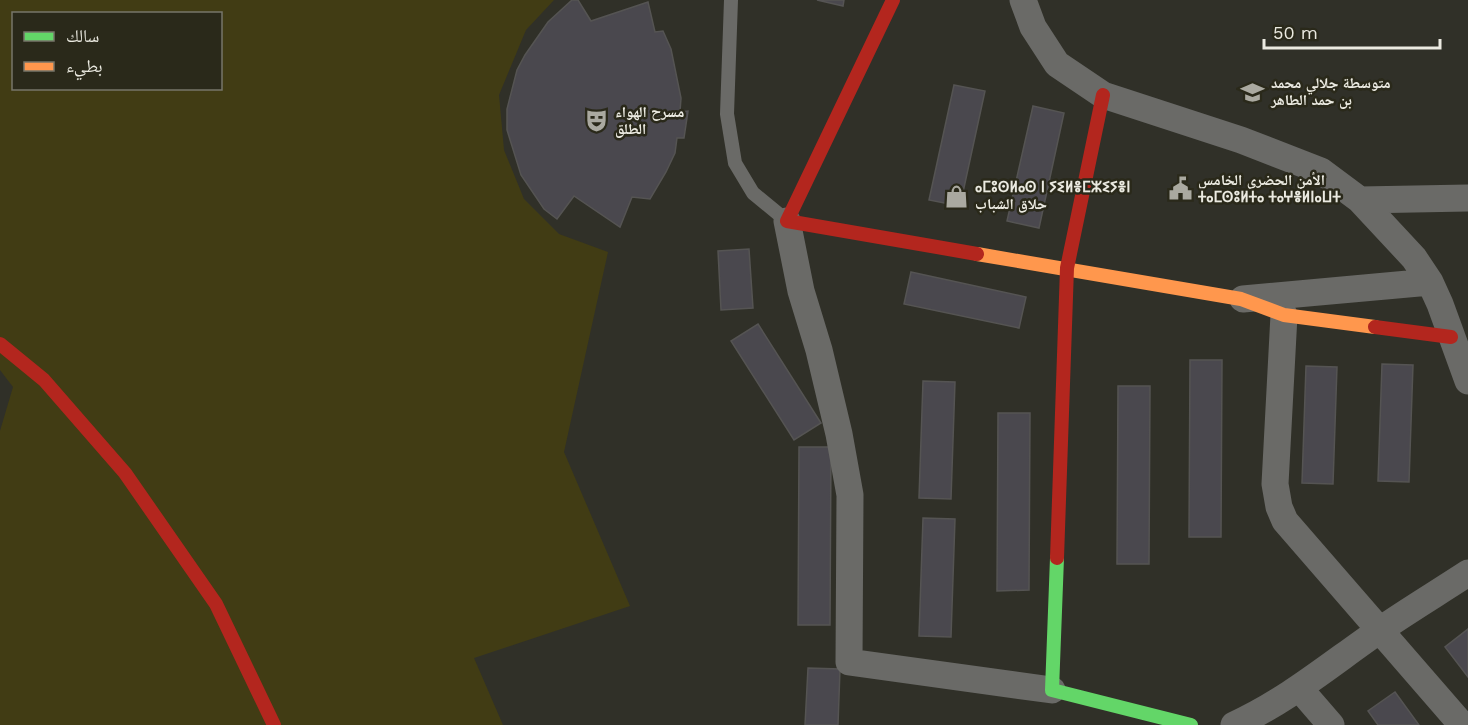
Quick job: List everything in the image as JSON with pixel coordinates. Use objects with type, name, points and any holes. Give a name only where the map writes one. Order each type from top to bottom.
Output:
[{"type":"street","points":[[893,0],[787,220],[801,291],[819,350],[840,434],[850,495],[849,662],[1052,690],[1191,725]]},
{"type":"street","points":[[1023,0],[1033,27],[1057,64],[1103,95],[1241,140],[1321,171],[1360,200],[1413,258],[1430,282],[1468,381]]},
{"type":"street","points":[[1052,690],[1068,268],[1103,95]]},
{"type":"street","points":[[1360,200],[1468,198]]},
{"type":"street","points":[[787,220],[1241,299],[1284,315],[1451,337]]},
{"type":"street","points":[[1241,299],[1430,282]]},
{"type":"street","points":[[1284,315],[1275,484],[1279,507],[1285,521],[1462,725]]},
{"type":"street","points":[[0,344],[44,380],[125,473],[216,604],[274,725]]},
{"type":"street","points":[[1234,725],[1299,688],[1380,630],[1468,573]]},
{"type":"street","points":[[1299,688],[1331,725]]},
{"type":"lane","points":[[731,0],[727,114],[735,163],[753,192],[787,220]]},
{"type":"shaded area","points":[[0,0],[554,0],[526,30],[499,95],[504,150],[524,199],[559,234],[608,252],[564,452],[630,606],[474,658],[503,725],[0,725],[0,431],[13,387],[0,370]]},
{"type":"building","name":"مسرح الهواء الطلق","points":[[572,0],[578,0],[591,21],[648,2],[655,32],[663,31],[671,49],[681,98],[680,112],[688,111],[684,138],[677,138],[675,153],[666,172],[650,199],[632,197],[620,227],[574,196],[557,219],[544,209],[521,175],[507,130],[507,109],[517,70],[548,22]]},
{"type":"building","points":[[817,0],[844,0],[843,6]]},
{"type":"building","points":[[954,85],[985,91],[960,206],[929,200]]},
{"type":"building","points":[[1033,106],[1064,113],[1039,228],[1007,221]]},
{"type":"building","points":[[749,249],[753,308],[721,310],[718,251]]},
{"type":"building","points":[[911,272],[1026,297],[1019,328],[904,304]]},
{"type":"building","points":[[758,324],[821,423],[794,440],[731,341]]},
{"type":"building","points":[[1190,360],[1222,360],[1221,537],[1189,537]]},
{"type":"building","points":[[1382,364],[1413,365],[1409,482],[1378,481]]},
{"type":"building","points":[[1306,366],[1337,367],[1333,484],[1302,483]]},
{"type":"building","points":[[923,381],[955,382],[951,499],[919,498]]},
{"type":"building","points":[[1118,386],[1150,386],[1149,564],[1117,564]]},
{"type":"building","points":[[998,413],[1030,413],[1029,590],[997,591]]},
{"type":"building","points":[[799,447],[831,447],[830,625],[798,625]]},
{"type":"building","points":[[923,518],[955,519],[951,637],[919,636]]},
{"type":"building","points":[[1468,629],[1468,677],[1445,647]]},
{"type":"building","points":[[808,668],[840,669],[838,725],[805,725]]},
{"type":"building","points":[[1395,692],[1419,725],[1378,725],[1368,711]]},
{"type":"traffic: fast","points":[[1057,558],[1052,690],[1191,725]]},
{"type":"traffic: slow","points":[[977,254],[1241,299],[1284,315],[1375,327]]},
{"type":"traffic: jam","points":[[893,0],[787,221],[977,254]]},
{"type":"traffic: jam","points":[[1057,558],[1067,268],[1103,95]]},
{"type":"traffic: jam","points":[[1375,327],[1451,337]]},
{"type":"traffic: jam","points":[[0,344],[44,380],[125,473],[216,604],[274,725]]},
{"type":"place","name":"متوسطة جلالي محمد بن حمد الطاهر","points":[[1253,92]]},
{"type":"place","name":"مسرح الهواء الطلق","points":[[597,121]]},
{"type":"place","name":"الأمن الحضري الخامس ⵜⴰⵎⵙⵓⵍⵜⴰ ⵜⴰⵖⴻⵍⵏⴰⵡⵜ","points":[[1180,189]]},
{"type":"place","name":"ⴰⵎⵓⵙⵍⴰⵙ ⵏ ⵢⵉⵍⴻⵎⵣⵉⵢⴻⵏ حلاق الشباب","points":[[957,196]]}]
